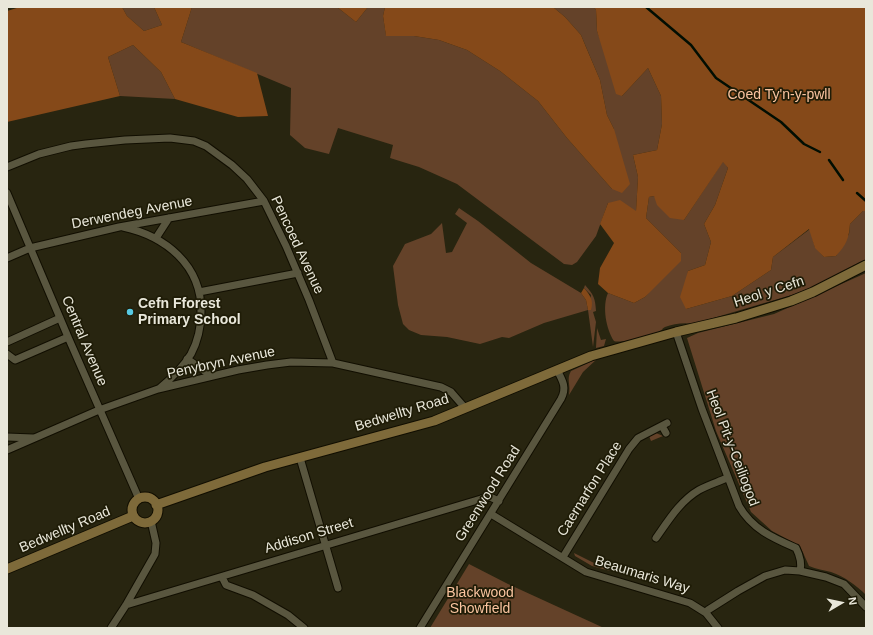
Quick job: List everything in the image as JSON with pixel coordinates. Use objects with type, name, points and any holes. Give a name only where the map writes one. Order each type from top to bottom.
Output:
[{"type":"street","name":"Pencoed Avenue","points":[[7,167],[39,154],[71,146],[148,138],[183,139],[194,141],[216,152],[247,179],[264,201],[275,221],[298,273],[333,363]]},
{"type":"street","name":"Central Avenue","points":[[7,193],[99,410],[139,499]]},
{"type":"street","name":"Derwendeg Avenue","points":[[7,258],[30,248],[119,226],[264,201]]},
{"type":"street","points":[[156,238],[169,218]]},
{"type":"street","points":[[119,226],[136,230],[156,238],[178,255],[186,264],[196,282],[199,292],[201,322],[197,339],[187,359],[176,374],[158,389]]},
{"type":"street","name":"Heol y Cefn","points":[[676,332],[736,318],[791,301],[813,292],[866,265]]},
{"type":"street","points":[[199,292],[298,273]]},
{"type":"street","points":[[7,342],[60,318]]},
{"type":"street","name":"Bedwellty Road","points":[[156,505],[264,467],[434,421],[591,356],[676,332]]},
{"type":"street","name":"Heol Pit-y-Ceiliogod","points":[[676,332],[702,409],[727,478],[739,506],[745,517],[753,525],[772,538],[796,548],[800,556],[800,571]]},
{"type":"street","points":[[7,354],[15,360],[68,338]]},
{"type":"street","points":[[187,359],[212,376]]},
{"type":"street","name":"Penybryn Avenue","points":[[7,450],[99,410],[158,389],[238,370],[292,362],[333,363],[441,387],[451,392],[465,408]]},
{"type":"street","name":"Greenwood Road","points":[[420,628],[565,392],[557,370]]},
{"type":"street","name":"Caernarfon Place","points":[[563,557],[629,449],[638,438],[664,425],[666,433]]},
{"type":"street","points":[[7,437],[38,437]]},
{"type":"street","points":[[300,458],[338,588]]},
{"type":"street","points":[[656,538],[679,507],[689,497],[699,490],[727,478]]},
{"type":"street","name":"Addison Street","points":[[126,605],[222,577],[326,544],[481,499],[490,497],[499,501]]},
{"type":"street","points":[[147,498],[156,505],[156,516],[151,521],[143,523],[136,520],[133,516],[132,512],[134,504],[139,499],[147,498]]},
{"type":"street","name":"Beaumaris Way","points":[[491,514],[592,574],[690,603],[706,613],[718,628]]},
{"type":"street","name":"Bedwellty Road","points":[[7,569],[133,516]]},
{"type":"street","points":[[111,628],[155,554],[156,543],[151,521]]},
{"type":"street","points":[[706,613],[708,610],[738,591],[765,576],[785,570],[800,571],[826,577],[844,584],[866,607]]},
{"type":"street","points":[[222,577],[226,585],[253,594],[288,615],[304,628]]},
{"type":"green space","points":[[20,7],[122,7],[127,16],[144,31],[162,25],[154,7],[192,7],[181,42],[257,73],[268,116],[238,117],[175,99],[161,72],[133,45],[108,57],[120,96],[7,122],[7,11]]},
{"type":"green space","points":[[122,7],[154,7],[162,25],[144,31],[127,16]]},
{"type":"green space","points":[[192,7],[337,7],[356,22],[368,7],[385,7],[383,16],[386,35],[414,36],[439,40],[467,50],[500,71],[538,101],[567,138],[612,189],[614,129],[607,115],[600,80],[581,35],[565,17],[553,7],[594,7],[596,10],[597,31],[622,96],[648,68],[661,96],[662,124],[657,150],[633,155],[638,177],[636,212],[628,207],[608,203],[596,236],[577,262],[572,265],[564,264],[457,184],[419,167],[390,158],[393,145],[338,128],[329,154],[305,148],[290,135],[291,88],[181,42]]},
{"type":"green space","points":[[337,7],[368,7],[356,22]]},
{"type":"green space","points":[[385,7],[553,7],[565,17],[581,35],[600,80],[607,115],[614,129],[630,184],[622,193],[612,189],[567,138],[538,101],[500,71],[467,50],[439,40],[414,36],[386,36],[383,16]]},
{"type":"green space","name":"Coed Ty'n-y-pwll","points":[[594,7],[866,7],[866,211],[863,211],[850,224],[846,242],[836,256],[824,257],[815,248],[809,229],[773,257],[771,270],[732,296],[686,309],[680,297],[688,271],[705,265],[711,242],[704,224],[715,205],[728,168],[723,162],[684,220],[670,218],[657,205],[654,196],[649,197],[646,218],[681,253],[681,261],[645,297],[634,303],[608,293],[598,284],[600,268],[614,243],[600,224],[608,203],[620,200],[636,211],[638,177],[633,155],[657,150],[662,124],[661,96],[648,68],[622,96],[616,94],[597,31],[596,10]]},
{"type":"green space","points":[[133,45],[161,72],[175,99],[120,96],[108,57]]},
{"type":"green space","points":[[723,161],[728,168],[715,205],[704,224],[711,242],[705,265],[688,271],[686,309],[732,296],[771,270],[773,257],[810,229],[815,247],[824,257],[836,256],[849,234],[850,224],[863,211],[866,211],[866,260],[813,287],[795,294],[693,324],[675,324],[664,328],[657,333],[644,337],[617,342],[614,341],[607,324],[605,311],[608,293],[634,303],[645,297],[681,253],[646,218],[649,197],[654,196],[684,220]]},
{"type":"green space","points":[[459,208],[478,221],[531,263],[581,293],[586,300],[588,310],[544,323],[509,338],[502,337],[480,344],[447,337],[421,335],[409,330],[403,324],[398,305],[393,266],[405,244],[431,234],[442,223],[446,253],[452,252],[467,223],[455,214]]},
{"type":"green space","points":[[866,273],[866,595],[841,576],[809,566],[800,546],[772,531],[751,512],[716,431],[687,338],[698,333],[774,314]]},
{"type":"green space","points":[[585,285],[594,297],[596,307],[596,311],[593,312],[596,322],[593,347],[588,310],[591,295],[584,288]]},
{"type":"green space","points":[[584,288],[591,298],[591,310],[588,310],[586,300],[581,293]]},
{"type":"green space","points":[[597,328],[601,340],[606,339],[604,346],[596,348]]},
{"type":"green space","points":[[597,359],[583,372],[569,395],[569,377],[571,371]]},
{"type":"green space","points":[[656,433],[663,436],[651,441],[649,436]]},
{"type":"green space","points":[[574,553],[610,571],[592,566],[575,556]]},
{"type":"green space","name":"Blackwood Showfield","points":[[469,564],[508,584],[604,628],[430,628]]},
{"type":"waterway","points":[[646,7],[691,45],[716,78],[781,122],[804,144],[820,152]]},
{"type":"waterway","points":[[829,160],[843,180]]},
{"type":"waterway","points":[[857,193],[866,201]]},
{"type":"place","name":"Cefn Fforest Primary School","points":[[130,312]]}]
